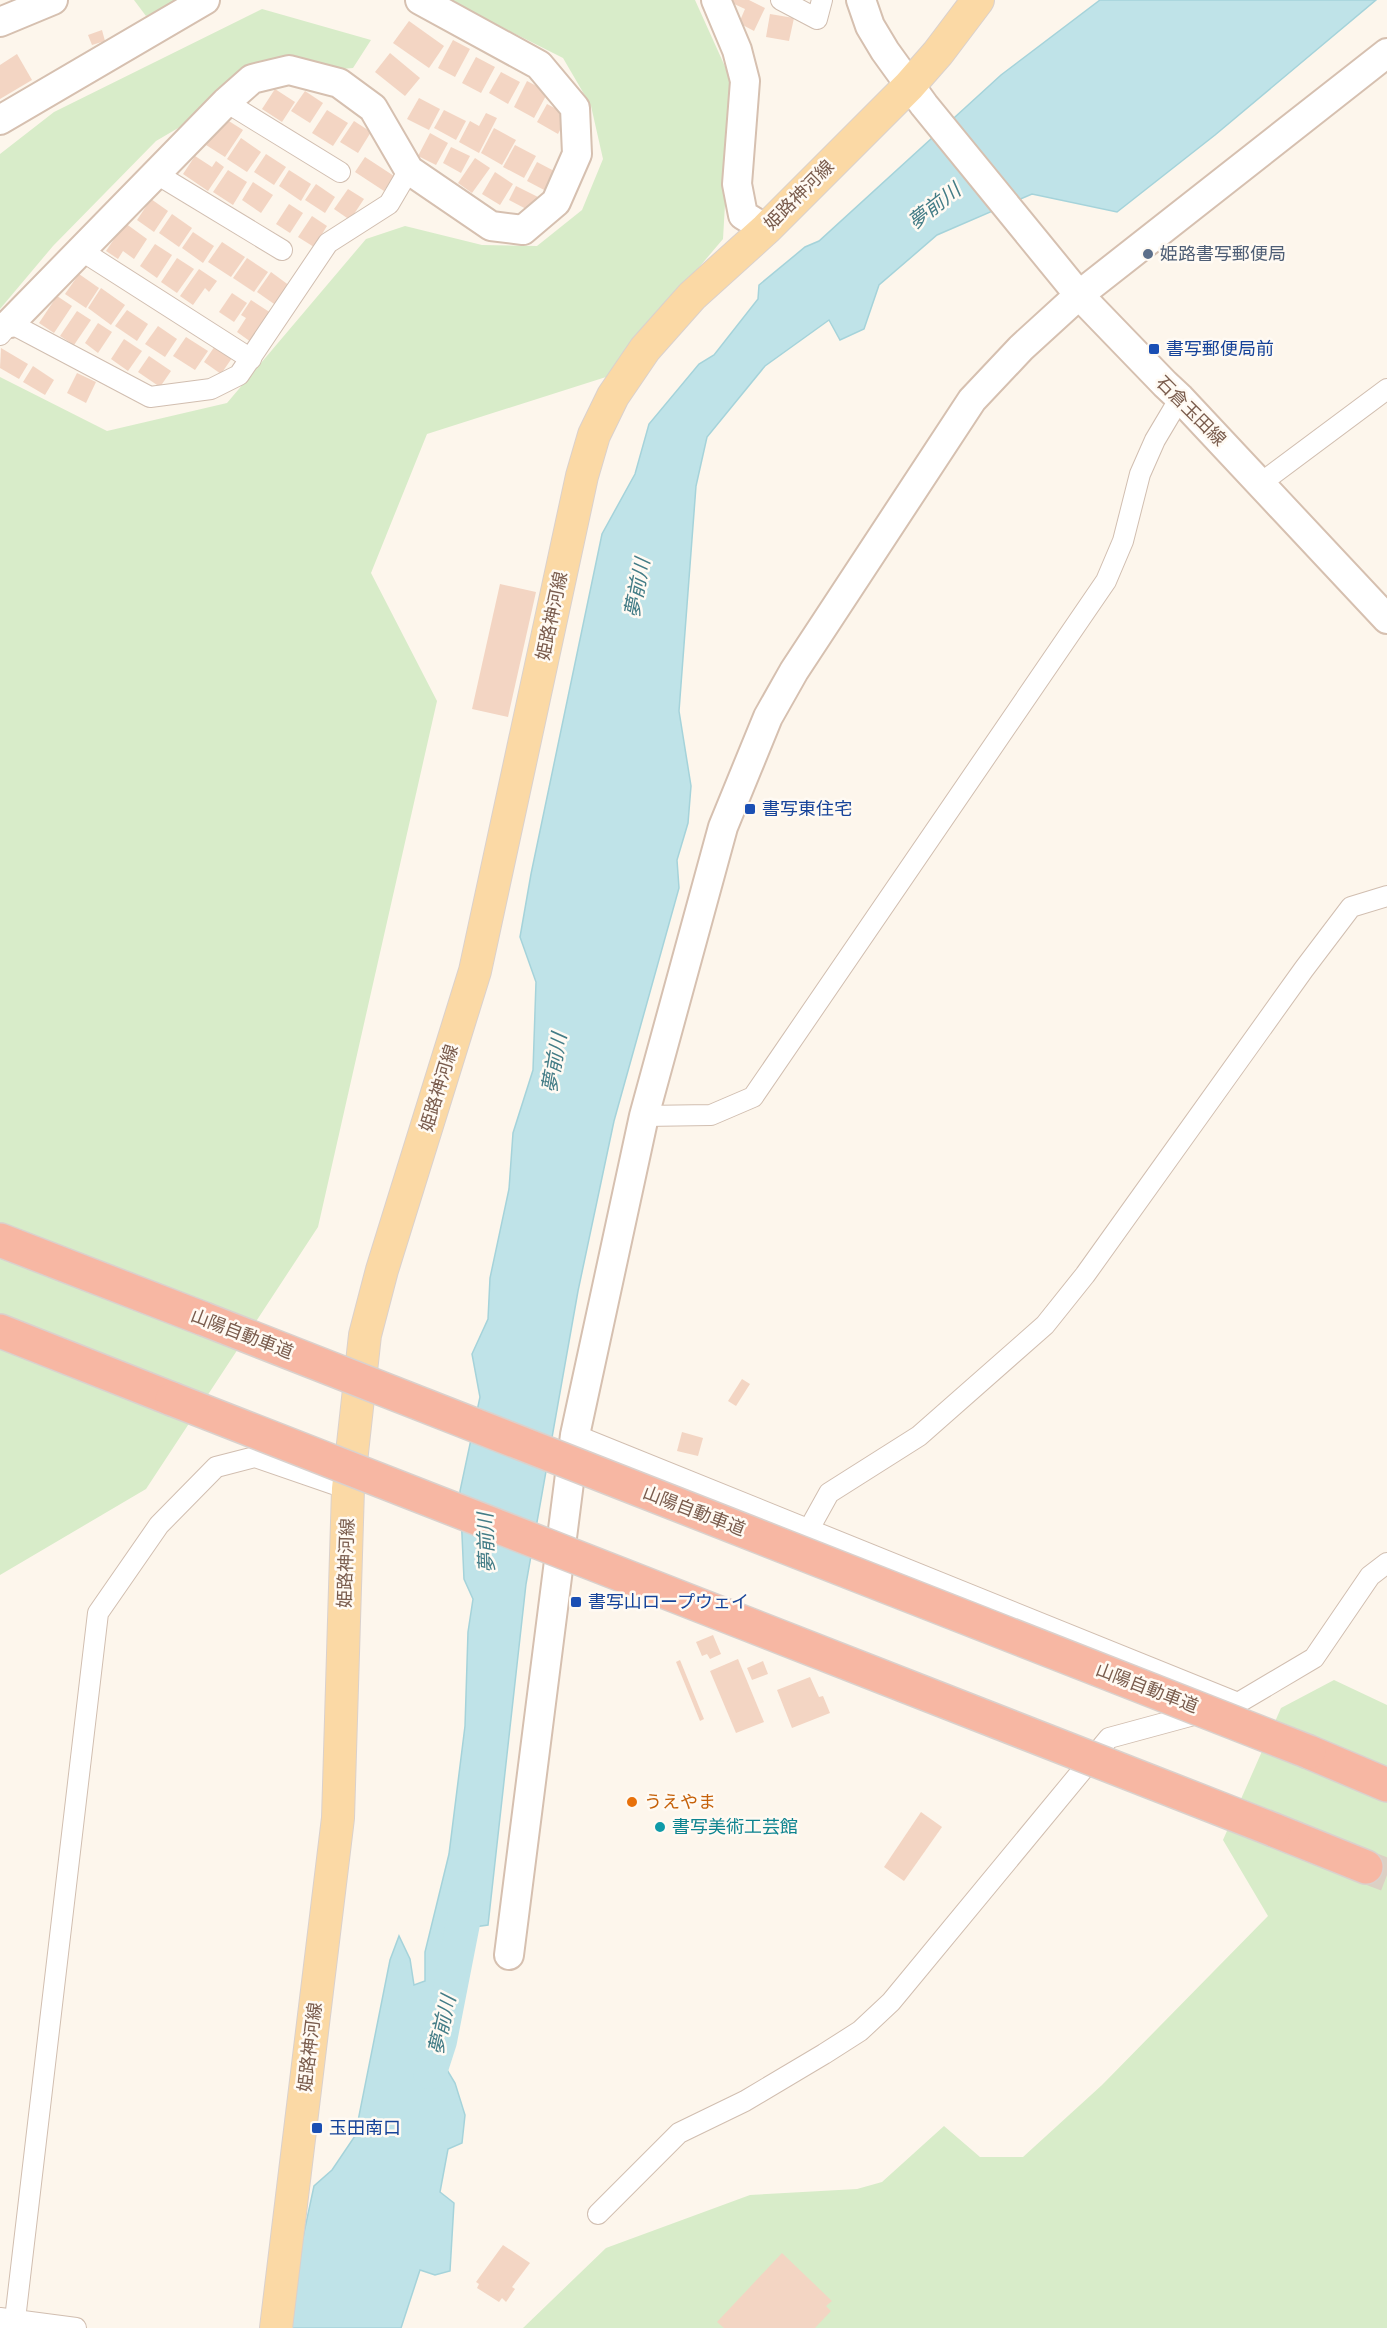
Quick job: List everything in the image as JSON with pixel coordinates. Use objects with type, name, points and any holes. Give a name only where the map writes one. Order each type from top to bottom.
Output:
[{"type":"highway","name":"山陽自動車道","points":[[0,1240],[1309,1752],[1387,1785]]},
{"type":"highway","points":[[0,1331],[1366,1867]]},
{"type":"main road","name":"姫路神河線","points":[[276,2328],[339,1818],[348,1489],[365,1335],[380,1278],[475,971],[579,487],[594,435],[613,396],[645,349],[692,296],[917,95],[938,53],[978,0]]},
{"type":"street","points":[[0,22],[53,0]]},
{"type":"street","points":[[0,120],[205,0]]},
{"type":"street","points":[[409,170],[389,204],[328,243],[239,375],[211,389],[150,397],[5,329],[226,102],[252,79],[289,70],[339,83],[373,108],[409,170],[491,226],[523,230],[556,202],[577,154],[575,108],[539,65],[420,0]]},
{"type":"street","points":[[716,0],[737,50],[745,81],[738,184],[743,215],[766,229]]},
{"type":"street","points":[[781,0],[817,19],[822,0]]},
{"type":"street","name":"石倉玉田線","points":[[861,0],[870,26],[917,95],[1073,287],[1149,369],[1261,483],[1387,619]]},
{"type":"street","points":[[509,1955],[575,1435],[644,1116],[723,827],[768,717],[794,671],[972,400],[1021,348],[1073,287],[1387,53]]},
{"type":"street","points":[[226,102],[340,172]]},
{"type":"street","points":[[155,173],[282,250]]},
{"type":"street","points":[[82,251],[251,359]]},
{"type":"street","points":[[1261,483],[1387,389]]},
{"type":"street","points":[[644,1116],[711,1115],[753,1097],[1107,581],[1123,541],[1140,474],[1155,440],[1180,398]]},
{"type":"street","points":[[809,1529],[829,1493],[919,1436],[1045,1325],[1085,1275],[1351,907],[1387,896]]},
{"type":"street","points":[[575,1435],[1238,1703]]},
{"type":"street","points":[[76,2328],[9,2322],[98,1613],[159,1525],[216,1467],[255,1457],[348,1489]]},
{"type":"street","points":[[598,2214],[679,2133],[745,2101],[860,2031],[891,2002],[1109,1738],[1238,1703],[1314,1658],[1370,1576],[1387,1563]]},
{"type":"green space","points":[[134,0],[181,0],[146,16]]},
{"type":"green space","points":[[448,0],[695,0],[732,82],[723,239],[606,377],[427,434],[371,573],[437,701],[318,1227],[146,1489],[0,1575],[0,377],[107,431],[227,403],[366,239],[405,226],[482,245],[537,246],[582,210],[603,159],[591,106],[563,58]]},
{"type":"green space","points":[[262,9],[371,40],[353,68],[269,75],[156,141],[53,246],[0,309],[0,154],[54,112]]},
{"type":"green space","points":[[1334,1680],[1387,1705],[1387,2328],[523,2328],[606,2248],[750,2195],[857,2189],[882,2182],[944,2126],[980,2157],[1023,2157],[1102,2085],[1268,1916],[1223,1840],[1281,1708]]},
{"type":"water","points":[[1100,0],[1376,0],[1215,135],[1117,212],[1032,194],[937,235],[879,285],[864,329],[840,340],[829,320],[765,366],[707,437],[696,486],[679,711],[691,786],[688,823],[677,860],[679,888],[614,1121],[578,1291],[526,1584],[488,1925],[474,1927],[467,1935],[453,1964],[438,2055],[455,2083],[465,2115],[462,2143],[448,2149],[440,2192],[454,2203],[450,2271],[435,2275],[420,2270],[401,2328],[289,2328],[296,2270],[314,2186],[332,2170],[355,2136],[390,1960],[399,1936],[410,1959],[414,1985],[425,1981],[425,1952],[449,1854],[465,1726],[468,1632],[473,1599],[464,1579],[460,1491],[480,1397],[472,1354],[488,1319],[490,1278],[509,1189],[513,1133],[533,1070],[536,982],[520,937],[602,534],[635,474],[649,424],[699,364],[714,355],[758,299],[759,285],[805,247],[819,241],[1001,75]]},
{"type":"building","points":[[733,0],[749,0],[765,8],[754,31],[739,23],[745,9],[732,3]]},
{"type":"building","points":[[770,14],[794,18],[789,41],[766,37]]},
{"type":"building","points":[[409,21],[444,46],[429,68],[393,43]]},
{"type":"building","points":[[102,30],[105,41],[92,45],[88,35]]},
{"type":"building","points":[[453,40],[470,49],[455,77],[438,68]]},
{"type":"building","points":[[390,53],[420,78],[405,96],[375,72]]},
{"type":"building","points":[[17,54],[32,80],[0,99],[0,65]]},
{"type":"building","points":[[476,57],[495,67],[481,93],[462,83]]},
{"type":"building","points":[[501,72],[520,82],[508,104],[489,93]]},
{"type":"building","points":[[527,81],[548,92],[534,118],[514,107]]},
{"type":"building","points":[[275,89],[295,102],[282,122],[262,109]]},
{"type":"building","points":[[305,91],[323,103],[310,123],[291,111]]},
{"type":"building","points":[[419,98],[440,109],[429,130],[407,119]]},
{"type":"building","points":[[547,104],[568,115],[558,134],[537,122]]},
{"type":"building","points":[[327,110],[348,123],[333,146],[312,133]]},
{"type":"building","points":[[444,110],[466,121],[456,140],[434,128]]},
{"type":"building","points":[[486,113],[497,118],[479,153],[459,142],[470,121],[479,126]]},
{"type":"building","points":[[224,118],[243,130],[225,157],[206,145]]},
{"type":"building","points":[[354,121],[371,132],[358,153],[340,142]]},
{"type":"building","points":[[494,128],[516,140],[502,165],[481,153]]},
{"type":"building","points":[[430,133],[448,143],[436,165],[418,156]]},
{"type":"building","points":[[241,138],[261,152],[247,172],[227,159]]},
{"type":"building","points":[[515,145],[536,156],[524,178],[503,167]]},
{"type":"building","points":[[451,147],[470,156],[461,173],[443,163]]},
{"type":"building","points":[[266,154],[286,167],[274,185],[254,172]]},
{"type":"building","points":[[195,156],[212,167],[216,161],[224,167],[208,191],[183,174]]},
{"type":"building","points":[[365,157],[394,176],[384,191],[355,172]]},
{"type":"building","points":[[475,158],[490,168],[472,193],[458,183]]},
{"type":"building","points":[[537,162],[558,173],[548,192],[527,181]]},
{"type":"building","points":[[228,170],[247,182],[233,205],[213,192]]},
{"type":"building","points":[[289,170],[311,184],[301,201],[279,186]]},
{"type":"building","points":[[495,172],[513,184],[500,205],[482,194]]},
{"type":"building","points":[[253,182],[273,195],[261,213],[242,200]]},
{"type":"building","points":[[316,184],[335,197],[325,213],[305,200]]},
{"type":"building","points":[[516,186],[538,197],[530,211],[509,200]]},
{"type":"building","points":[[348,189],[364,199],[350,220],[334,209]]},
{"type":"building","points":[[151,199],[168,211],[154,232],[137,220]]},
{"type":"building","points":[[289,204],[303,213],[290,233],[276,224]]},
{"type":"building","points":[[172,214],[192,228],[179,247],[159,233]]},
{"type":"building","points":[[312,216],[327,226],[314,247],[298,237]]},
{"type":"building","points":[[125,223],[147,239],[134,259],[123,251],[118,259],[106,251]]},
{"type":"building","points":[[193,232],[214,246],[203,263],[182,248]]},
{"type":"building","points":[[222,242],[245,257],[231,277],[208,262]]},
{"type":"building","points":[[155,244],[172,255],[157,278],[140,266]]},
{"type":"building","points":[[177,258],[194,269],[177,293],[161,282]]},
{"type":"building","points":[[247,258],[268,272],[254,292],[233,278]]},
{"type":"building","points":[[199,269],[217,281],[209,292],[205,288],[193,305],[180,296]]},
{"type":"building","points":[[271,272],[290,286],[277,306],[257,292]]},
{"type":"building","points":[[79,274],[99,288],[86,308],[65,294]]},
{"type":"building","points":[[101,288],[125,305],[111,325],[88,308]]},
{"type":"building","points":[[232,293],[247,303],[234,322],[219,312]]},
{"type":"building","points":[[57,296],[72,306],[54,333],[39,323]]},
{"type":"building","points":[[251,300],[271,313],[251,342],[237,332],[246,318],[241,315]]},
{"type":"building","points":[[127,310],[148,324],[137,341],[115,326]]},
{"type":"building","points":[[77,311],[91,320],[74,345],[60,336]]},
{"type":"building","points":[[98,323],[112,332],[98,353],[85,343]]},
{"type":"building","points":[[158,326],[177,339],[165,357],[145,344]]},
{"type":"building","points":[[186,337],[208,351],[195,370],[173,356]]},
{"type":"building","points":[[124,339],[142,351],[128,371],[111,359]]},
{"type":"building","points":[[215,346],[232,358],[221,374],[204,362]]},
{"type":"building","points":[[1,348],[28,364],[19,379],[0,368]]},
{"type":"building","points":[[149,356],[171,371],[160,387],[138,372]]},
{"type":"building","points":[[33,366],[54,380],[45,395],[23,382]]},
{"type":"building","points":[[77,373],[96,382],[86,403],[67,393]]},
{"type":"building","points":[[500,584],[536,592],[508,717],[472,709]]},
{"type":"building","points":[[742,1379],[750,1384],[736,1406],[728,1401]]},
{"type":"building","points":[[682,1432],[703,1438],[698,1456],[677,1451]]},
{"type":"building","points":[[713,1635],[721,1654],[710,1659],[707,1654],[702,1656],[696,1642]]},
{"type":"building","points":[[738,1659],[764,1722],[736,1733],[710,1671]]},
{"type":"building","points":[[680,1660],[704,1719],[700,1721],[676,1662]]},
{"type":"building","points":[[763,1661],[768,1674],[752,1680],[747,1668]]},
{"type":"building","points":[[810,1677],[819,1697],[823,1696],[830,1713],[792,1728],[777,1690]]},
{"type":"building","points":[[921,1812],[942,1827],[904,1881],[884,1867]]},
{"type":"building","points":[[503,2245],[530,2263],[512,2287],[515,2289],[506,2302],[502,2298],[499,2302],[477,2288],[479,2284],[476,2282]]},
{"type":"building","points":[[782,2253],[832,2301],[826,2306],[831,2311],[815,2328],[724,2328],[717,2322]]},
{"type":"waterway","name":"夢前川","points":[[430,2072],[440,2041],[466,1908]]},
{"type":"tunnel","points":[[1366,1867],[1387,1875]]},
{"type":"place","name":"姫路書写郵便局","points":[[1148,254]]},
{"type":"place","name":"書写郵便局前","points":[[1154,349]]},
{"type":"place","name":"書写東住宅","points":[[750,809]]},
{"type":"place","name":"書写山ロープウェイ","points":[[576,1602]]},
{"type":"place","name":"うえやま","points":[[632,1802]]},
{"type":"place","name":"書写美術工芸館","points":[[660,1827]]},
{"type":"place","name":"玉田南口","points":[[317,2128]]}]
